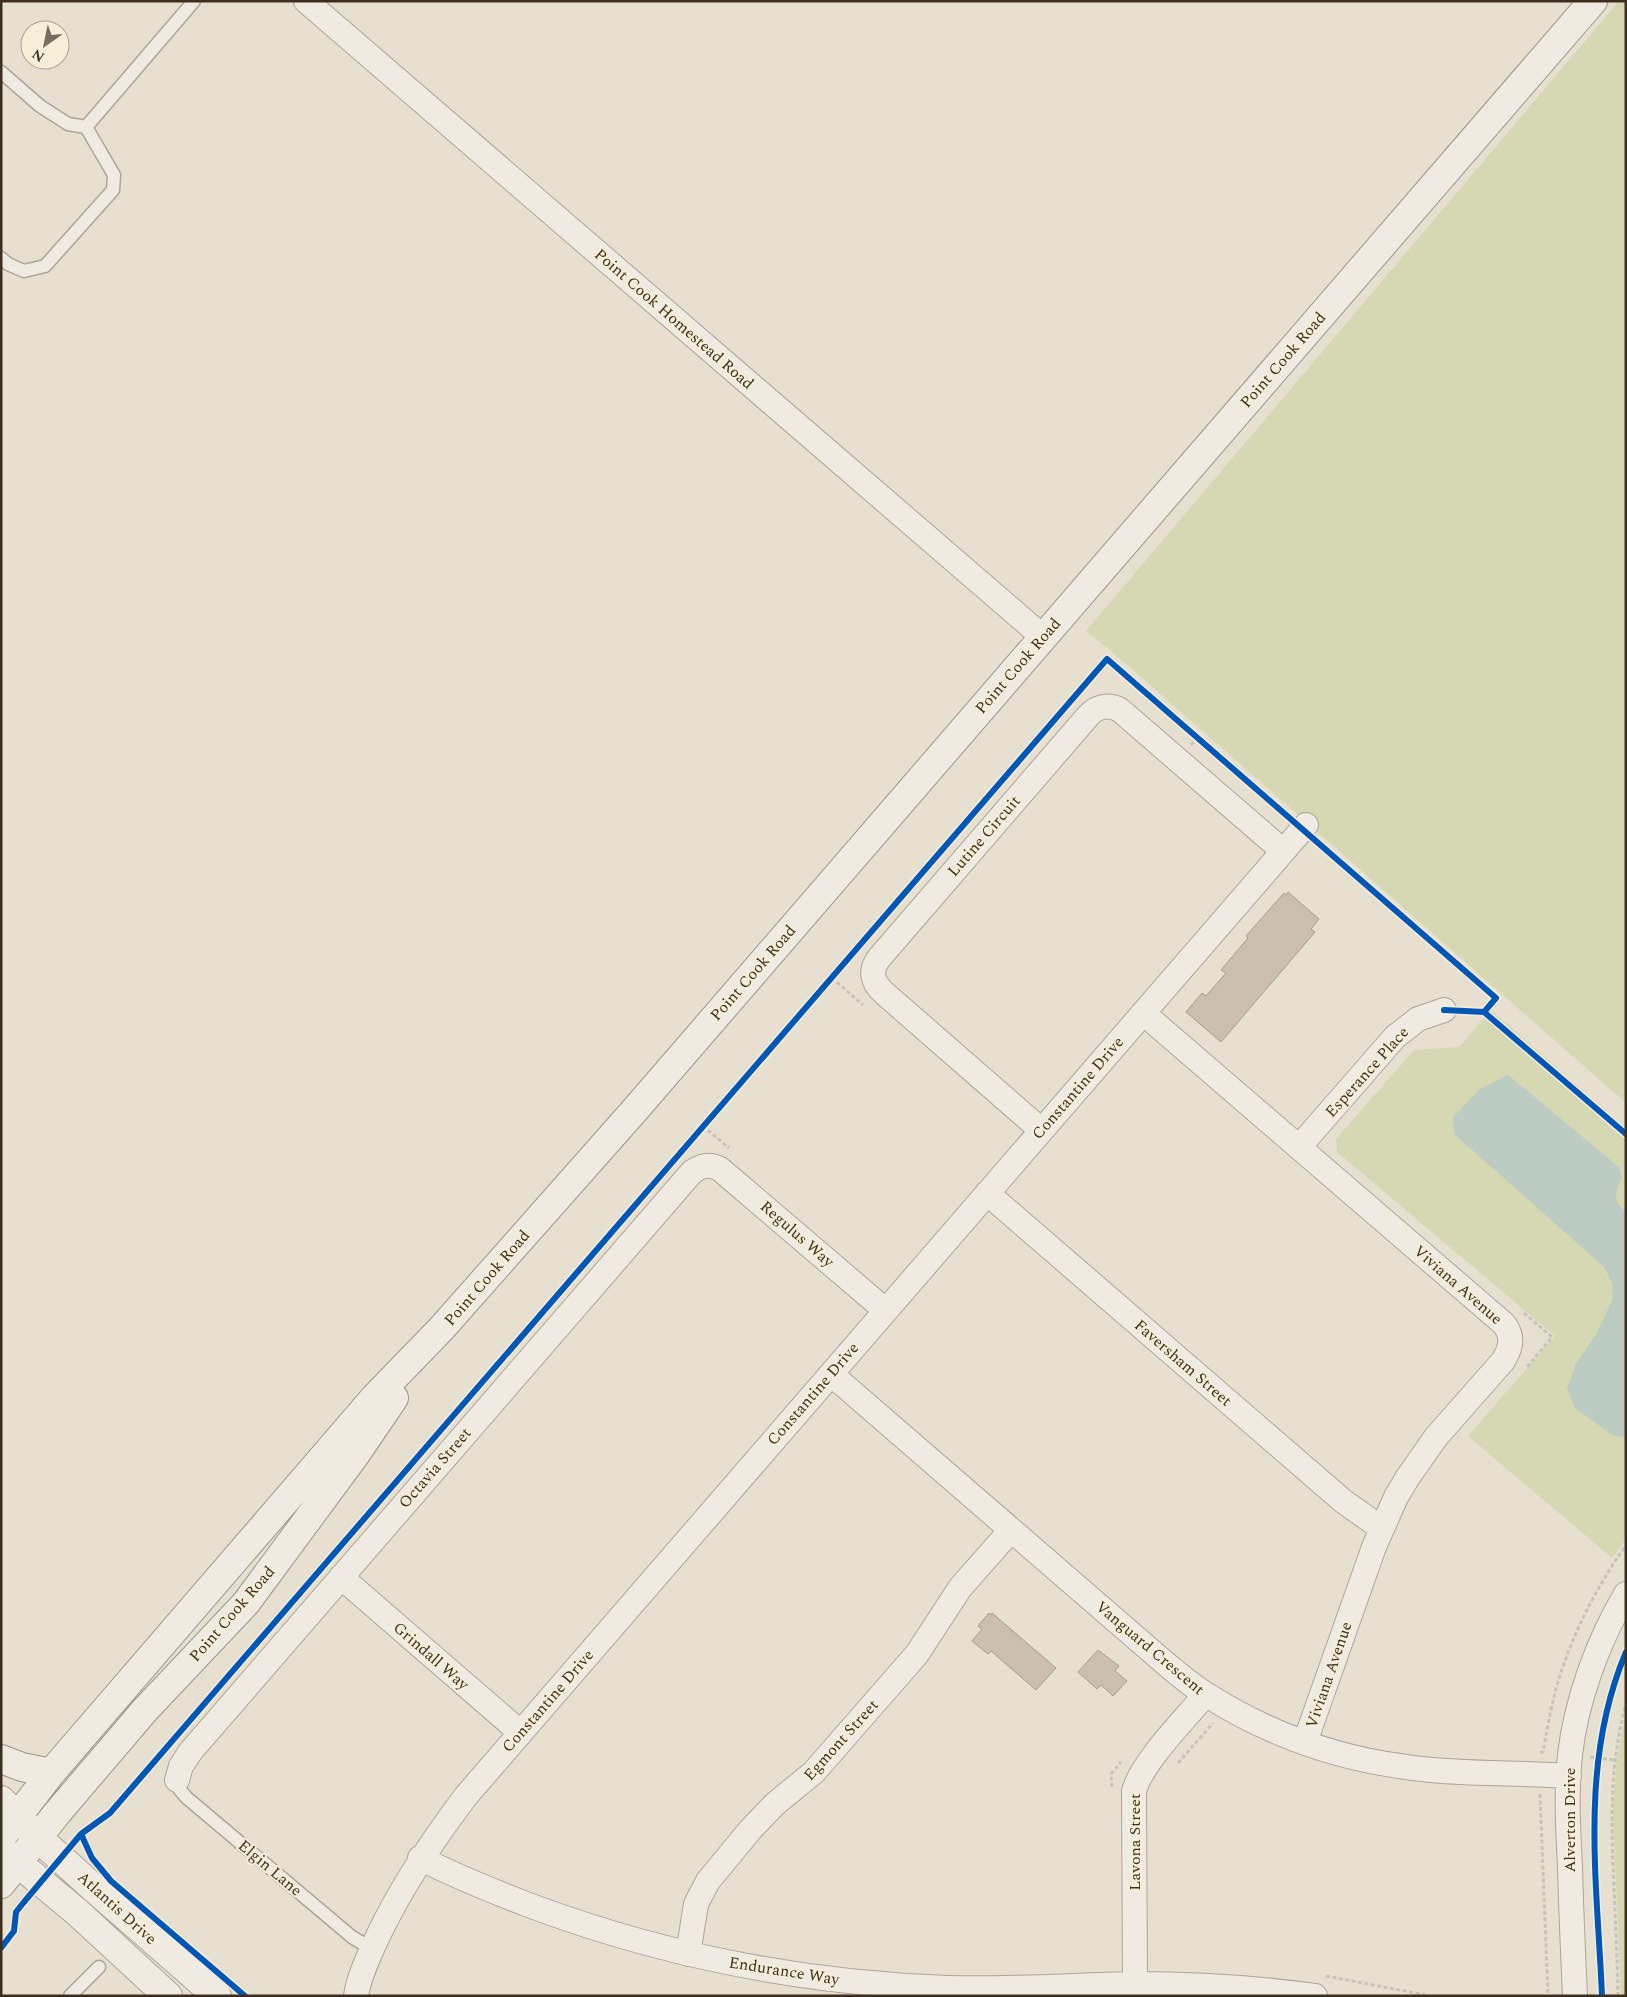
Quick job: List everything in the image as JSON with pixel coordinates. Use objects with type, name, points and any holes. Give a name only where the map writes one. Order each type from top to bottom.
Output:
[{"type":"main road","name":"Point Cook Road","points":[[1,1838],[10,1809],[51,1773],[375,1397],[441,1329],[640,1103],[1592,1]]},
{"type":"main road","name":"Point Cook Road","points":[[7,1866],[38,1838],[145,1710],[251,1596],[356,1454],[441,1329]]},
{"type":"main road","points":[[1,1759],[22,1767],[51,1773]]},
{"type":"main road","name":"Atlantis Drive","points":[[10,1809],[38,1838],[217,1996]]},
{"type":"main road","name":"Atlantis Drive","points":[[7,1866],[78,1912],[167,1995]]},
{"type":"street","name":"Point Cook Homestead Road","points":[[306,1],[1043,637]]},
{"type":"street","name":"Lutine Circuit","points":[[1041,1130],[884,993],[875,983],[872,973],[880,957],[1088,716],[1095,710],[1105,706],[1120,710],[1283,851]]},
{"type":"street","name":"Constantine Drive","points":[[355,1993],[387,1918],[420,1858],[466,1796],[1306,825]]},
{"type":"street","name":"Esperance Place","points":[[1299,1147],[1395,1036],[1418,1019],[1444,1010]]},
{"type":"street","name":"Viviana Avenue","points":[[1143,1013],[1504,1324],[1511,1336],[1508,1352],[1503,1361],[1420,1458],[1396,1497],[1381,1528],[1305,1742]]},
{"type":"street","name":"Regulus Way","points":[[705,1166],[716,1167],[726,1173],[885,1310]]},
{"type":"street","name":"Octavia Street","points":[[177,1780],[181,1766],[191,1751],[686,1178],[692,1172],[705,1166]]},
{"type":"street","name":"Faversham Street","points":[[987,1193],[1343,1501],[1381,1528]]},
{"type":"street","name":"Vanguard Crescent","points":[[831,1374],[1165,1663],[1215,1700],[1272,1730],[1360,1759],[1406,1767],[1569,1776]]},
{"type":"street","name":"Egmont Street","points":[[688,1954],[696,1904],[708,1880],[763,1816],[814,1772],[917,1654],[960,1588],[1011,1530]]},
{"type":"street","name":"Grindall Way","points":[[341,1577],[520,1733]]},
{"type":"street","name":"Alverton Drive","points":[[1575,1996],[1568,1834],[1570,1754],[1586,1685],[1602,1640],[1626,1594]]},
{"type":"street","name":"Lavona Street","points":[[1135,1984],[1134,1791],[1136,1783],[1147,1765],[1215,1700]]},
{"type":"street","name":"Endurance Way","points":[[420,1858],[454,1875],[567,1919],[624,1937],[688,1954],[804,1976],[905,1991],[1135,1984],[1229,1987],[1320,1986]]},
{"type":"lane","points":[[86,127],[194,1]]},
{"type":"lane","points":[[1,72],[40,106],[68,124],[86,127]]},
{"type":"lane","points":[[1,258],[8,264],[24,271],[45,266],[114,190],[114,175],[86,127]]},
{"type":"lane","name":"Elgin Lane","points":[[177,1780],[180,1790],[187,1798],[352,1937],[372,1950]]},
{"type":"lane","points":[[70,1996],[99,1967]]},
{"type":"path","points":[[1174,1767],[1212,1723],[1215,1700]]},
{"type":"path","points":[[1618,1996],[1612,1799],[1614,1760],[1626,1704]]},
{"type":"path","points":[[1596,1766],[1598,1749]]},
{"type":"path","points":[[1320,1986],[1431,1996]]},
{"type":"green space","points":[[1619,1],[1626,1],[1626,1103],[1117,656],[1086,631]]},
{"type":"green space","points":[[1491,1010],[1626,1128],[1626,1539],[1612,1558],[1468,1436],[1555,1336],[1337,1152],[1336,1139],[1414,1050],[1459,1047]]},
{"type":"green space","points":[[1626,1711],[1626,1996],[1621,1996],[1613,1814],[1617,1758]]},
{"type":"shaded area","points":[[1508,1075],[1619,1167],[1622,1178],[1616,1196],[1618,1204],[1626,1212],[1626,1438],[1612,1435],[1575,1408],[1567,1389],[1576,1363],[1596,1335],[1613,1298],[1612,1282],[1604,1267],[1454,1134],[1453,1117],[1480,1089]]},
{"type":"building","points":[[1288,892],[1319,919],[1311,929],[1315,932],[1221,1042],[1186,1012],[1202,993],[1206,996],[1226,973],[1221,970],[1248,938],[1246,936],[1284,893],[1286,895]]},
{"type":"building","points":[[989,1613],[991,1615],[992,1613],[1056,1668],[1036,1690],[991,1651],[988,1654],[972,1641],[982,1629],[978,1626]]},
{"type":"building","points":[[1098,1650],[1119,1666],[1115,1671],[1127,1681],[1113,1696],[1101,1685],[1097,1689],[1078,1672]]},
{"type":"cycle path","points":[[1,1948],[14,1931],[16,1912],[81,1834],[110,1813],[1107,659],[1496,998],[1484,1012],[1444,1010]]},
{"type":"cycle path","points":[[1484,1012],[1626,1134]]},
{"type":"cycle path","points":[[1602,1996],[1595,1865],[1596,1779],[1602,1736],[1611,1694],[1626,1652]]},
{"type":"cycle path","points":[[81,1834],[92,1858],[111,1881],[245,1996]]}]
